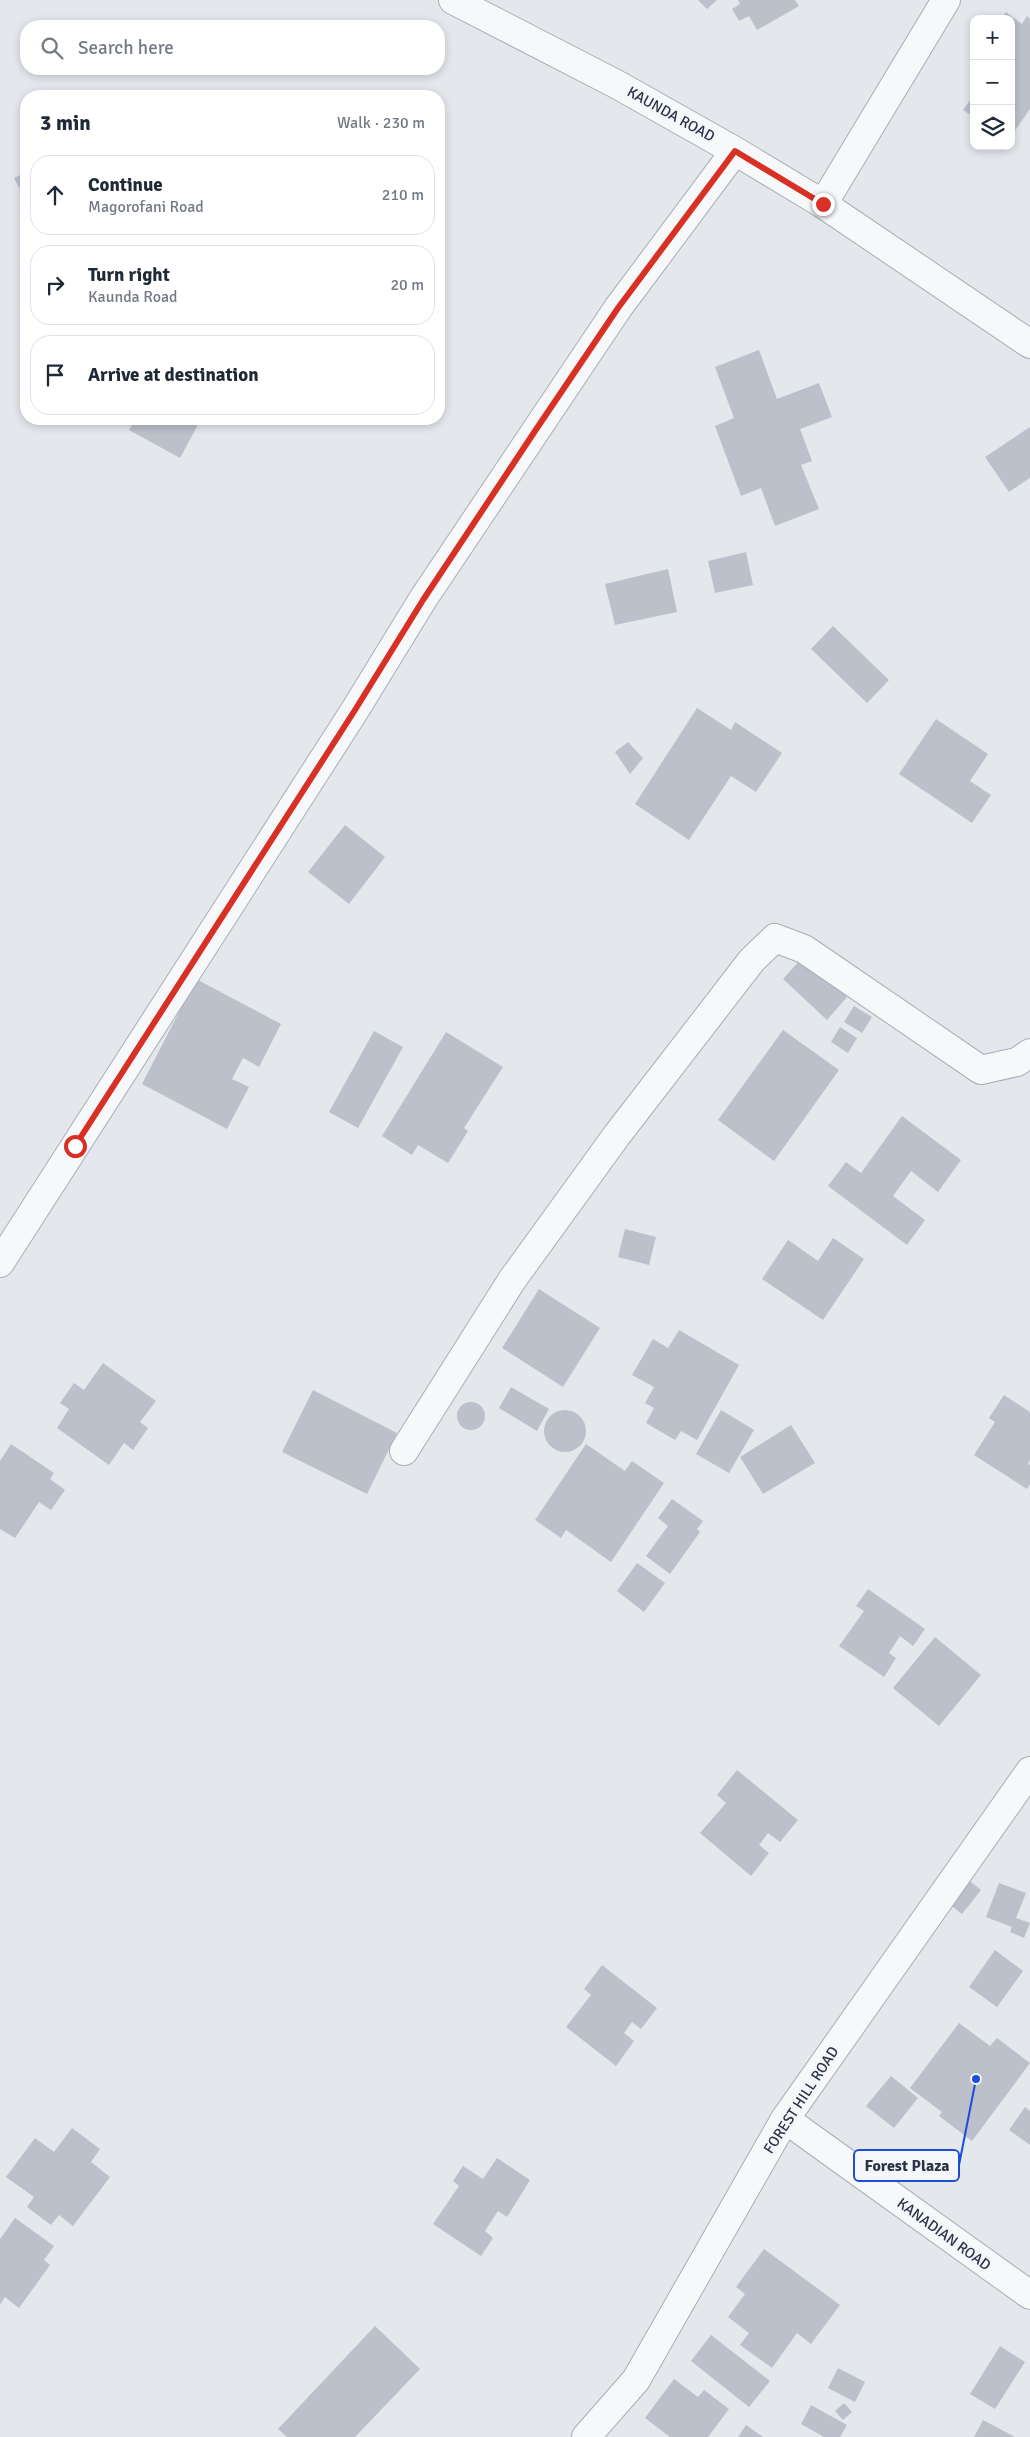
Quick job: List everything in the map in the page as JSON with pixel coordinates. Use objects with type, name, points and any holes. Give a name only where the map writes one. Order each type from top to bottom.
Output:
[{"type":"street","name":"KAUNDA ROAD","points":[[452,0],[618,85],[735,151],[823,204],[1030,344]]},
{"type":"street","points":[[823,204],[946,0]]},
{"type":"street","points":[[0,1263],[434,583],[618,308],[735,151]]},
{"type":"street","points":[[404,1451],[512,1280],[611,1143],[752,960],[775,938],[804,949],[982,1070],[1017,1062],[1030,1053]]},
{"type":"street","name":"FOREST HILL ROAD","points":[[586,2437],[636,2380],[785,2119],[1030,1771]]},
{"type":"street","name":"KANADIAN ROAD","points":[[785,2119],[1030,2295]]},
{"type":"building","points":[[698,0],[717,0],[707,9]]},
{"type":"building","points":[[738,0],[795,0],[799,6],[757,30],[749,16],[739,21],[732,9],[740,4]]},
{"type":"building","points":[[1027,16],[1030,19],[1030,109],[1015,130],[1015,19],[1022,24]]},
{"type":"building","points":[[970,100],[970,114],[963,110]]},
{"type":"building","points":[[20,175],[20,189],[14,178]]},
{"type":"building","points":[[759,350],[777,399],[819,383],[832,417],[800,429],[812,461],[801,465],[819,509],[775,526],[761,488],[741,496],[715,426],[734,418],[715,367]]},
{"type":"building","points":[[132,425],[198,425],[180,458],[129,430]]},
{"type":"building","points":[[1030,427],[1030,478],[1009,492],[985,457]]},
{"type":"building","points":[[746,552],[753,585],[715,593],[708,561]]},
{"type":"building","points":[[668,569],[677,612],[615,625],[605,584]]},
{"type":"building","points":[[833,626],[889,680],[867,703],[811,649]]},
{"type":"building","points":[[697,708],[731,730],[735,722],[782,753],[756,792],[731,776],[689,840],[635,804]]},
{"type":"building","points":[[936,719],[988,754],[970,781],[991,795],[972,823],[899,774]]},
{"type":"building","points":[[628,742],[643,758],[630,774],[615,752]]},
{"type":"building","points":[[345,825],[385,857],[349,904],[308,872]]},
{"type":"building","points":[[803,957],[847,997],[827,1020],[783,979]]},
{"type":"building","points":[[196,979],[281,1024],[259,1067],[243,1058],[232,1079],[249,1087],[227,1129],[142,1084]]},
{"type":"building","points":[[854,1006],[872,1017],[862,1033],[844,1022]]},
{"type":"building","points":[[840,1027],[857,1038],[848,1053],[831,1042]]},
{"type":"building","points":[[783,1030],[839,1070],[774,1161],[718,1120]]},
{"type":"building","points":[[374,1031],[403,1047],[358,1128],[329,1112]]},
{"type":"building","points":[[446,1032],[503,1067],[464,1128],[468,1131],[448,1163],[418,1145],[412,1155],[382,1136]]},
{"type":"building","points":[[902,1116],[961,1160],[938,1192],[911,1171],[893,1196],[925,1220],[907,1245],[828,1186],[846,1162],[861,1173]]},
{"type":"building","points":[[625,1229],[656,1237],[649,1265],[618,1257]]},
{"type":"building","points":[[833,1238],[864,1259],[823,1320],[762,1279],[788,1240],[818,1261]]},
{"type":"building","points":[[539,1289],[600,1328],[563,1387],[502,1348]]},
{"type":"building","points":[[679,1330],[739,1365],[697,1440],[681,1431],[675,1440],[646,1423],[654,1408],[645,1403],[654,1387],[632,1375],[653,1339],[668,1348]]},
{"type":"building","points":[[103,1363],[156,1401],[140,1422],[148,1428],[133,1450],[124,1443],[109,1465],[57,1428],[69,1409],[60,1403],[74,1383],[84,1390]]},
{"type":"building","points":[[511,1387],[549,1409],[537,1431],[499,1408]]},
{"type":"building","points":[[313,1390],[397,1433],[367,1494],[282,1452]]},
{"type":"building","points":[[1004,1395],[1030,1412],[1030,1460],[1028,1464],[1030,1465],[1030,1484],[1027,1489],[974,1455],[995,1422],[989,1418]]},
{"type":"building","points":[[471,1402],[481,1406],[485,1416],[481,1426],[471,1430],[461,1426],[457,1416],[461,1406]]},
{"type":"building","points":[[565,1410],[580,1416],[586,1431],[580,1446],[565,1452],[550,1446],[544,1431],[550,1416]]},
{"type":"building","points":[[721,1410],[754,1430],[729,1473],[696,1454]]},
{"type":"building","points":[[791,1425],[815,1463],[763,1494],[740,1457]]},
{"type":"building","points":[[11,1444],[54,1473],[50,1479],[65,1490],[51,1510],[39,1502],[15,1538],[0,1529],[0,1461]]},
{"type":"building","points":[[586,1444],[625,1471],[632,1461],[664,1483],[611,1562],[566,1530],[561,1538],[535,1520]]},
{"type":"building","points":[[672,1499],[703,1521],[697,1529],[700,1532],[670,1574],[646,1556],[668,1526],[658,1518]]},
{"type":"building","points":[[637,1563],[665,1583],[644,1612],[617,1591]]},
{"type":"building","points":[[868,1589],[925,1629],[913,1646],[900,1636],[889,1653],[896,1658],[884,1677],[839,1646],[864,1611],[856,1606]]},
{"type":"building","points":[[935,1637],[981,1675],[939,1726],[893,1688]]},
{"type":"building","points":[[737,1770],[798,1820],[780,1842],[768,1833],[759,1845],[769,1853],[751,1876],[700,1833],[726,1803],[717,1795]]},
{"type":"building","points":[[967,1879],[981,1890],[962,1914],[948,1903]]},
{"type":"building","points":[[999,1883],[1026,1893],[1016,1918],[1030,1923],[1024,1938],[1010,1932],[1012,1927],[986,1917]]},
{"type":"building","points":[[995,1950],[1023,1971],[997,2007],[969,1987]]},
{"type":"building","points":[[602,1965],[657,2008],[641,2029],[632,2022],[624,2033],[634,2041],[616,2066],[566,2027],[591,1995],[584,1989]]},
{"type":"building","points":[[959,2023],[990,2046],[997,2038],[1030,2063],[972,2141],[939,2116],[942,2112],[910,2088]]},
{"type":"building","points":[[891,2076],[918,2098],[894,2128],[866,2106]]},
{"type":"building","points":[[1025,2107],[1030,2111],[1030,2145],[1009,2130]]},
{"type":"building","points":[[72,2128],[100,2149],[91,2162],[110,2177],[73,2226],[59,2215],[51,2225],[27,2207],[34,2197],[6,2177],[35,2138],[54,2152]]},
{"type":"building","points":[[497,2158],[530,2180],[507,2217],[498,2211],[485,2231],[493,2238],[481,2256],[433,2224],[459,2186],[453,2181],[463,2166],[483,2179]]},
{"type":"building","points":[[15,2218],[54,2246],[44,2260],[50,2265],[19,2308],[5,2297],[0,2305],[0,2239]]},
{"type":"building","points":[[764,2249],[840,2305],[811,2344],[797,2333],[772,2368],[740,2345],[749,2333],[728,2317],[745,2294],[736,2287]]},
{"type":"building","points":[[375,2326],[420,2369],[355,2437],[287,2437],[278,2429]]},
{"type":"building","points":[[711,2335],[770,2381],[749,2407],[691,2361]]},
{"type":"building","points":[[1000,2346],[1025,2362],[995,2409],[970,2394]]},
{"type":"building","points":[[838,2368],[865,2382],[855,2402],[828,2388]]},
{"type":"building","points":[[674,2379],[698,2397],[704,2390],[729,2409],[708,2437],[670,2437],[645,2418]]},
{"type":"building","points":[[844,2403],[852,2412],[843,2420],[835,2411]]},
{"type":"building","points":[[811,2405],[847,2425],[840,2437],[824,2437],[801,2424]]},
{"type":"building","points":[[983,2420],[1015,2437],[974,2437]]},
{"type":"building","points":[[746,2425],[763,2437],[738,2437]]},
{"type":"place","name":"Forest Plaza","points":[[976,2079]]},
{"type":"route","points":[[75,1146],[161,1008],[355,710],[423,600],[535,431],[618,308],[735,151],[823,204]]}]
